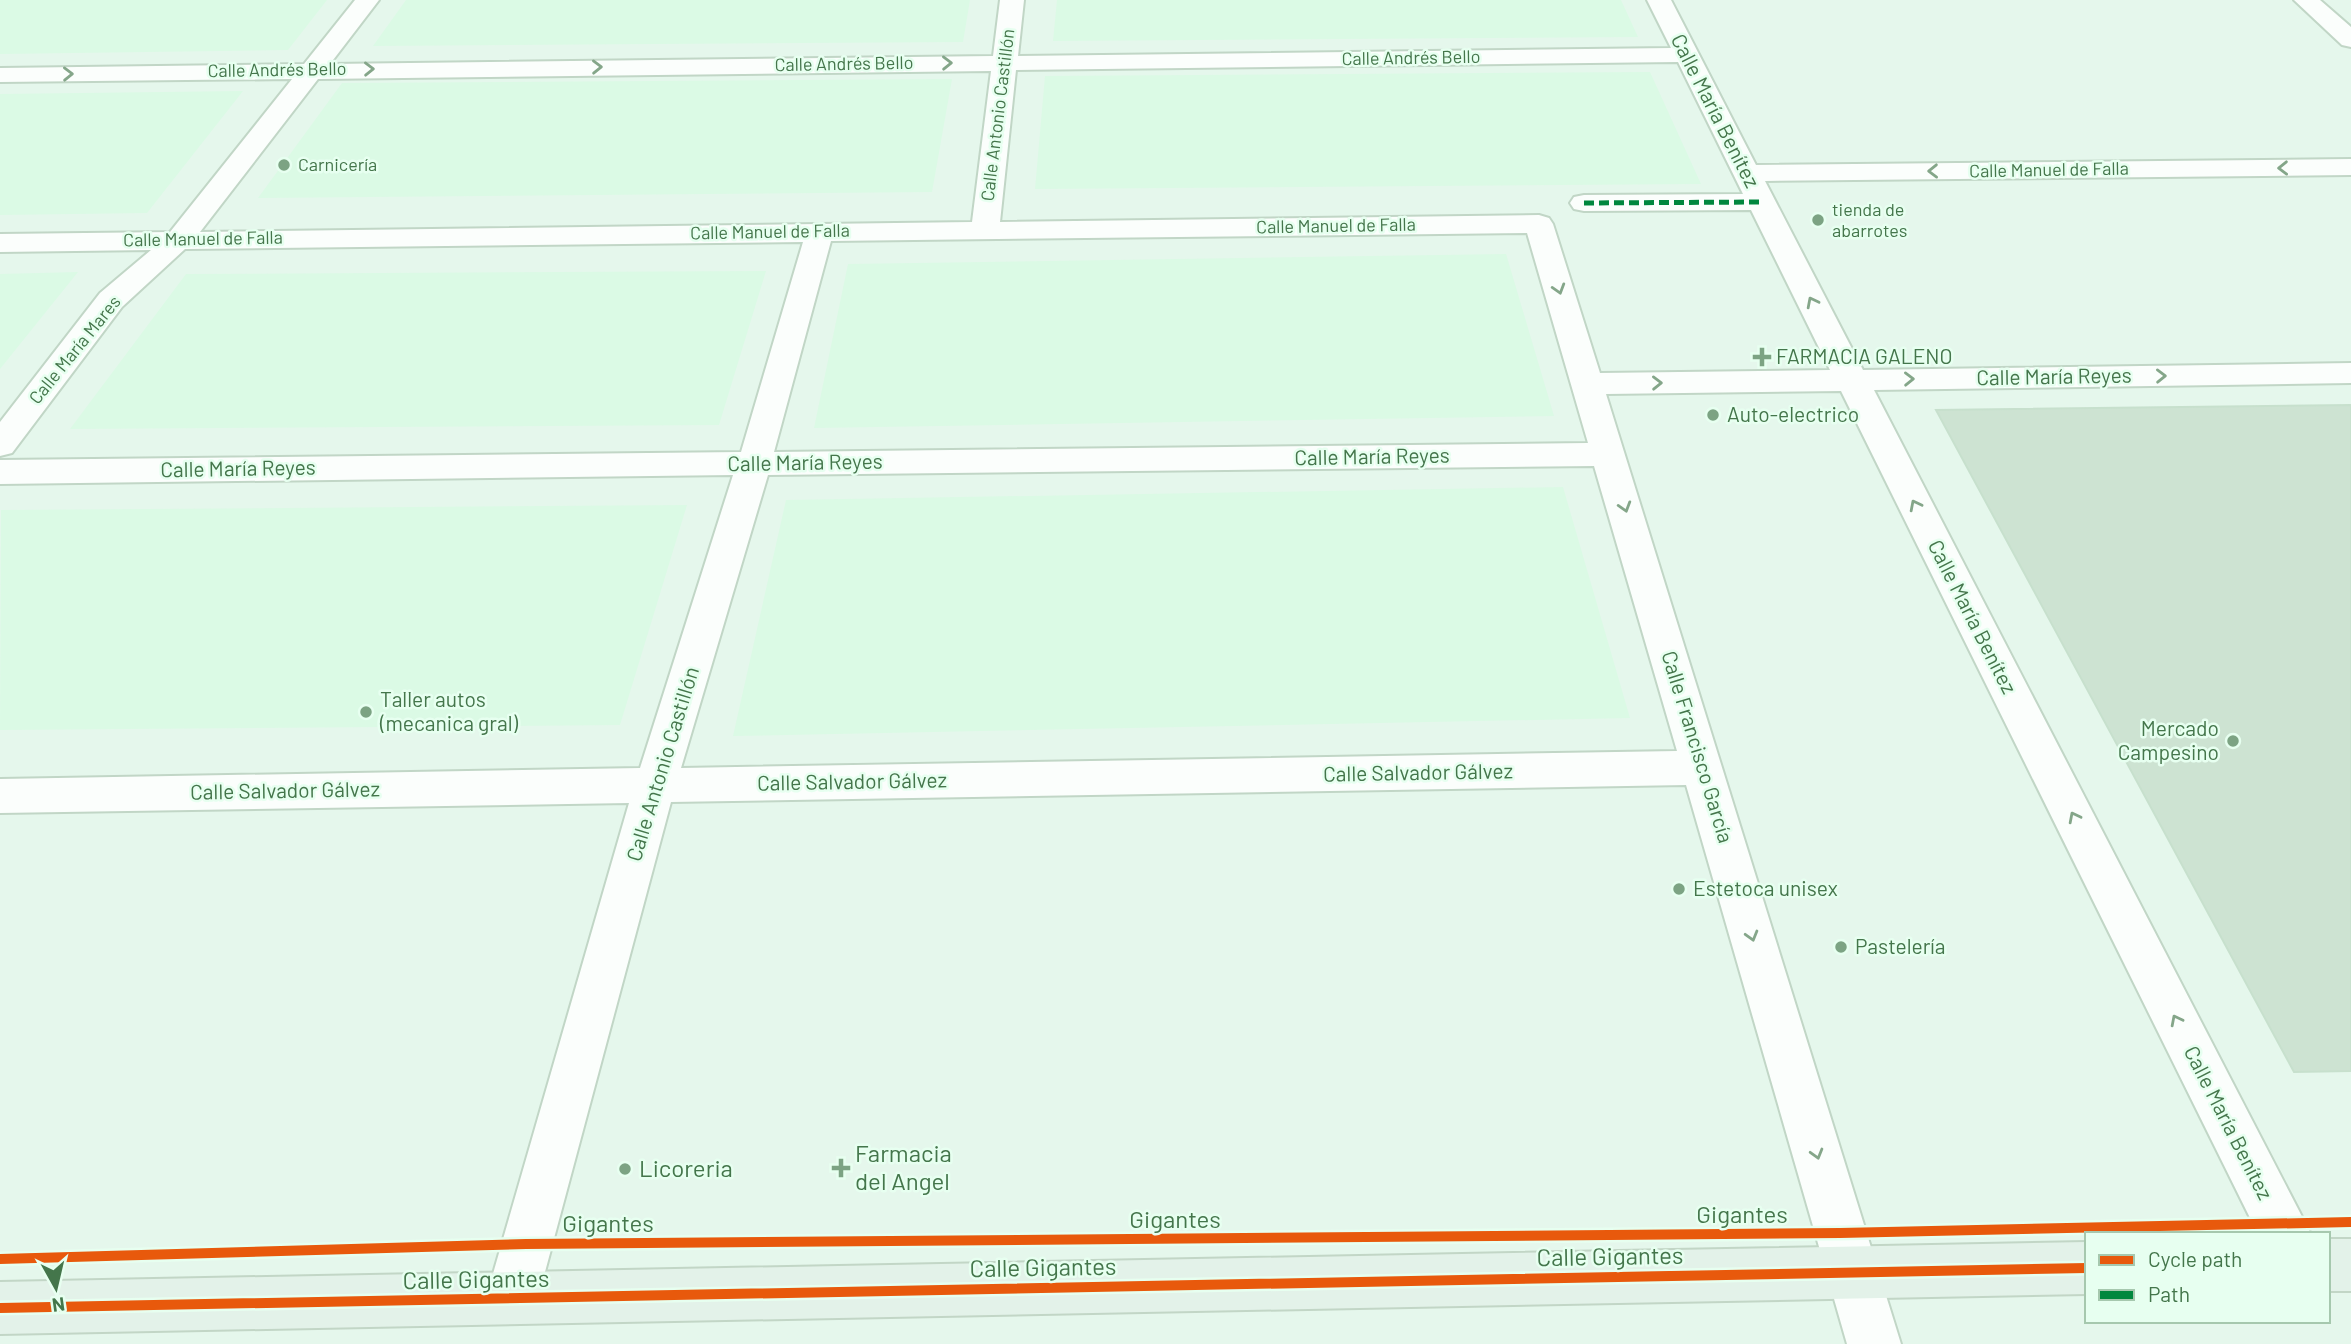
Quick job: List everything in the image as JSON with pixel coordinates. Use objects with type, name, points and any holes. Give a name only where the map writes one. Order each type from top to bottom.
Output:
[{"type":"main road","points":[[2330,1265],[2351,1265]]},
{"type":"main road","name":"Calle Gigantes","points":[[0,1308],[2085,1268]]},
{"type":"street","name":"Calle María Mares","points":[[0,445],[111,300],[180,239],[367,0]]},
{"type":"street","name":"Calle Antonio Castillón","points":[[985,229],[1012,0]]},
{"type":"street","name":"Calle María Benítez","points":[[1659,0],[2284,1232]]},
{"type":"street","points":[[2306,0],[2351,40]]},
{"type":"street","name":"Calle Andrés Bello","points":[[0,75],[315,69],[1687,55]]},
{"type":"street","name":"Calle Manuel de Falla","points":[[1584,203],[1754,187],[2351,167]]},
{"type":"street","name":"Calle Manuel de Falla","points":[[0,243],[1539,224]]},
{"type":"street","name":"Calle Francisco García","points":[[1539,224],[1874,1344]]},
{"type":"street","name":"Calle Antonio Castillón","points":[[512,1298],[655,785],[754,464],[820,231]]},
{"type":"street","name":"Calle María Reyes","points":[[1588,384],[2351,373]]},
{"type":"street","name":"Calle María Reyes","points":[[0,472],[1609,454]]},
{"type":"street","name":"Calle Salvador Gálvez","points":[[0,796],[1703,768]]},
{"type":"shaded area","points":[[0,0],[327,0],[288,50],[0,54]]},
{"type":"shaded area","points":[[406,0],[970,0],[963,42],[373,46]]},
{"type":"shaded area","points":[[1057,0],[1621,0],[1638,37],[1053,41]]},
{"type":"shaded area","points":[[1650,72],[1701,184],[1035,189],[1045,76]]},
{"type":"shaded area","points":[[952,79],[932,192],[258,198],[342,83]]},
{"type":"shaded area","points":[[243,91],[147,213],[0,215],[0,94]]},
{"type":"shaded area","points":[[1506,254],[1554,416],[814,428],[848,264]]},
{"type":"shaded area","points":[[766,271],[719,425],[70,429],[186,274]]},
{"type":"shaded area","points":[[78,272],[0,369],[0,274]]},
{"type":"shaded area","points":[[1563,487],[1630,718],[733,736],[786,500]]},
{"type":"shaded area","points":[[687,505],[620,725],[0,730],[1,510]]},
{"type":"building","name":"Mercado Campesino","points":[[2351,405],[2351,1071],[2294,1072],[1936,410]]},
{"type":"marked path","points":[[1584,203],[1761,202]]},
{"type":"cycle path","name":"Gigantes","points":[[0,1259],[526,1244],[1840,1233],[2351,1222]]},
{"type":"cycle path","points":[[0,1308],[2085,1268]]},
{"type":"place","name":"Carnicería","points":[[284,165]]},
{"type":"place","name":"tienda de abarrotes","points":[[1818,220]]},
{"type":"place","name":"FARMACIA GALENO","points":[[1762,357]]},
{"type":"place","name":"Auto-electrico","points":[[1713,415]]},
{"type":"place","name":"Taller autos (mecanica gral)","points":[[366,712]]},
{"type":"place","name":"Mercado Campesino","points":[[2233,741]]},
{"type":"place","name":"Estetoca unisex","points":[[1679,889]]},
{"type":"place","name":"Pastelería","points":[[1841,947]]},
{"type":"place","name":"Farmacia del Angel","points":[[841,1168]]},
{"type":"place","name":"Licoreria","points":[[625,1169]]}]
